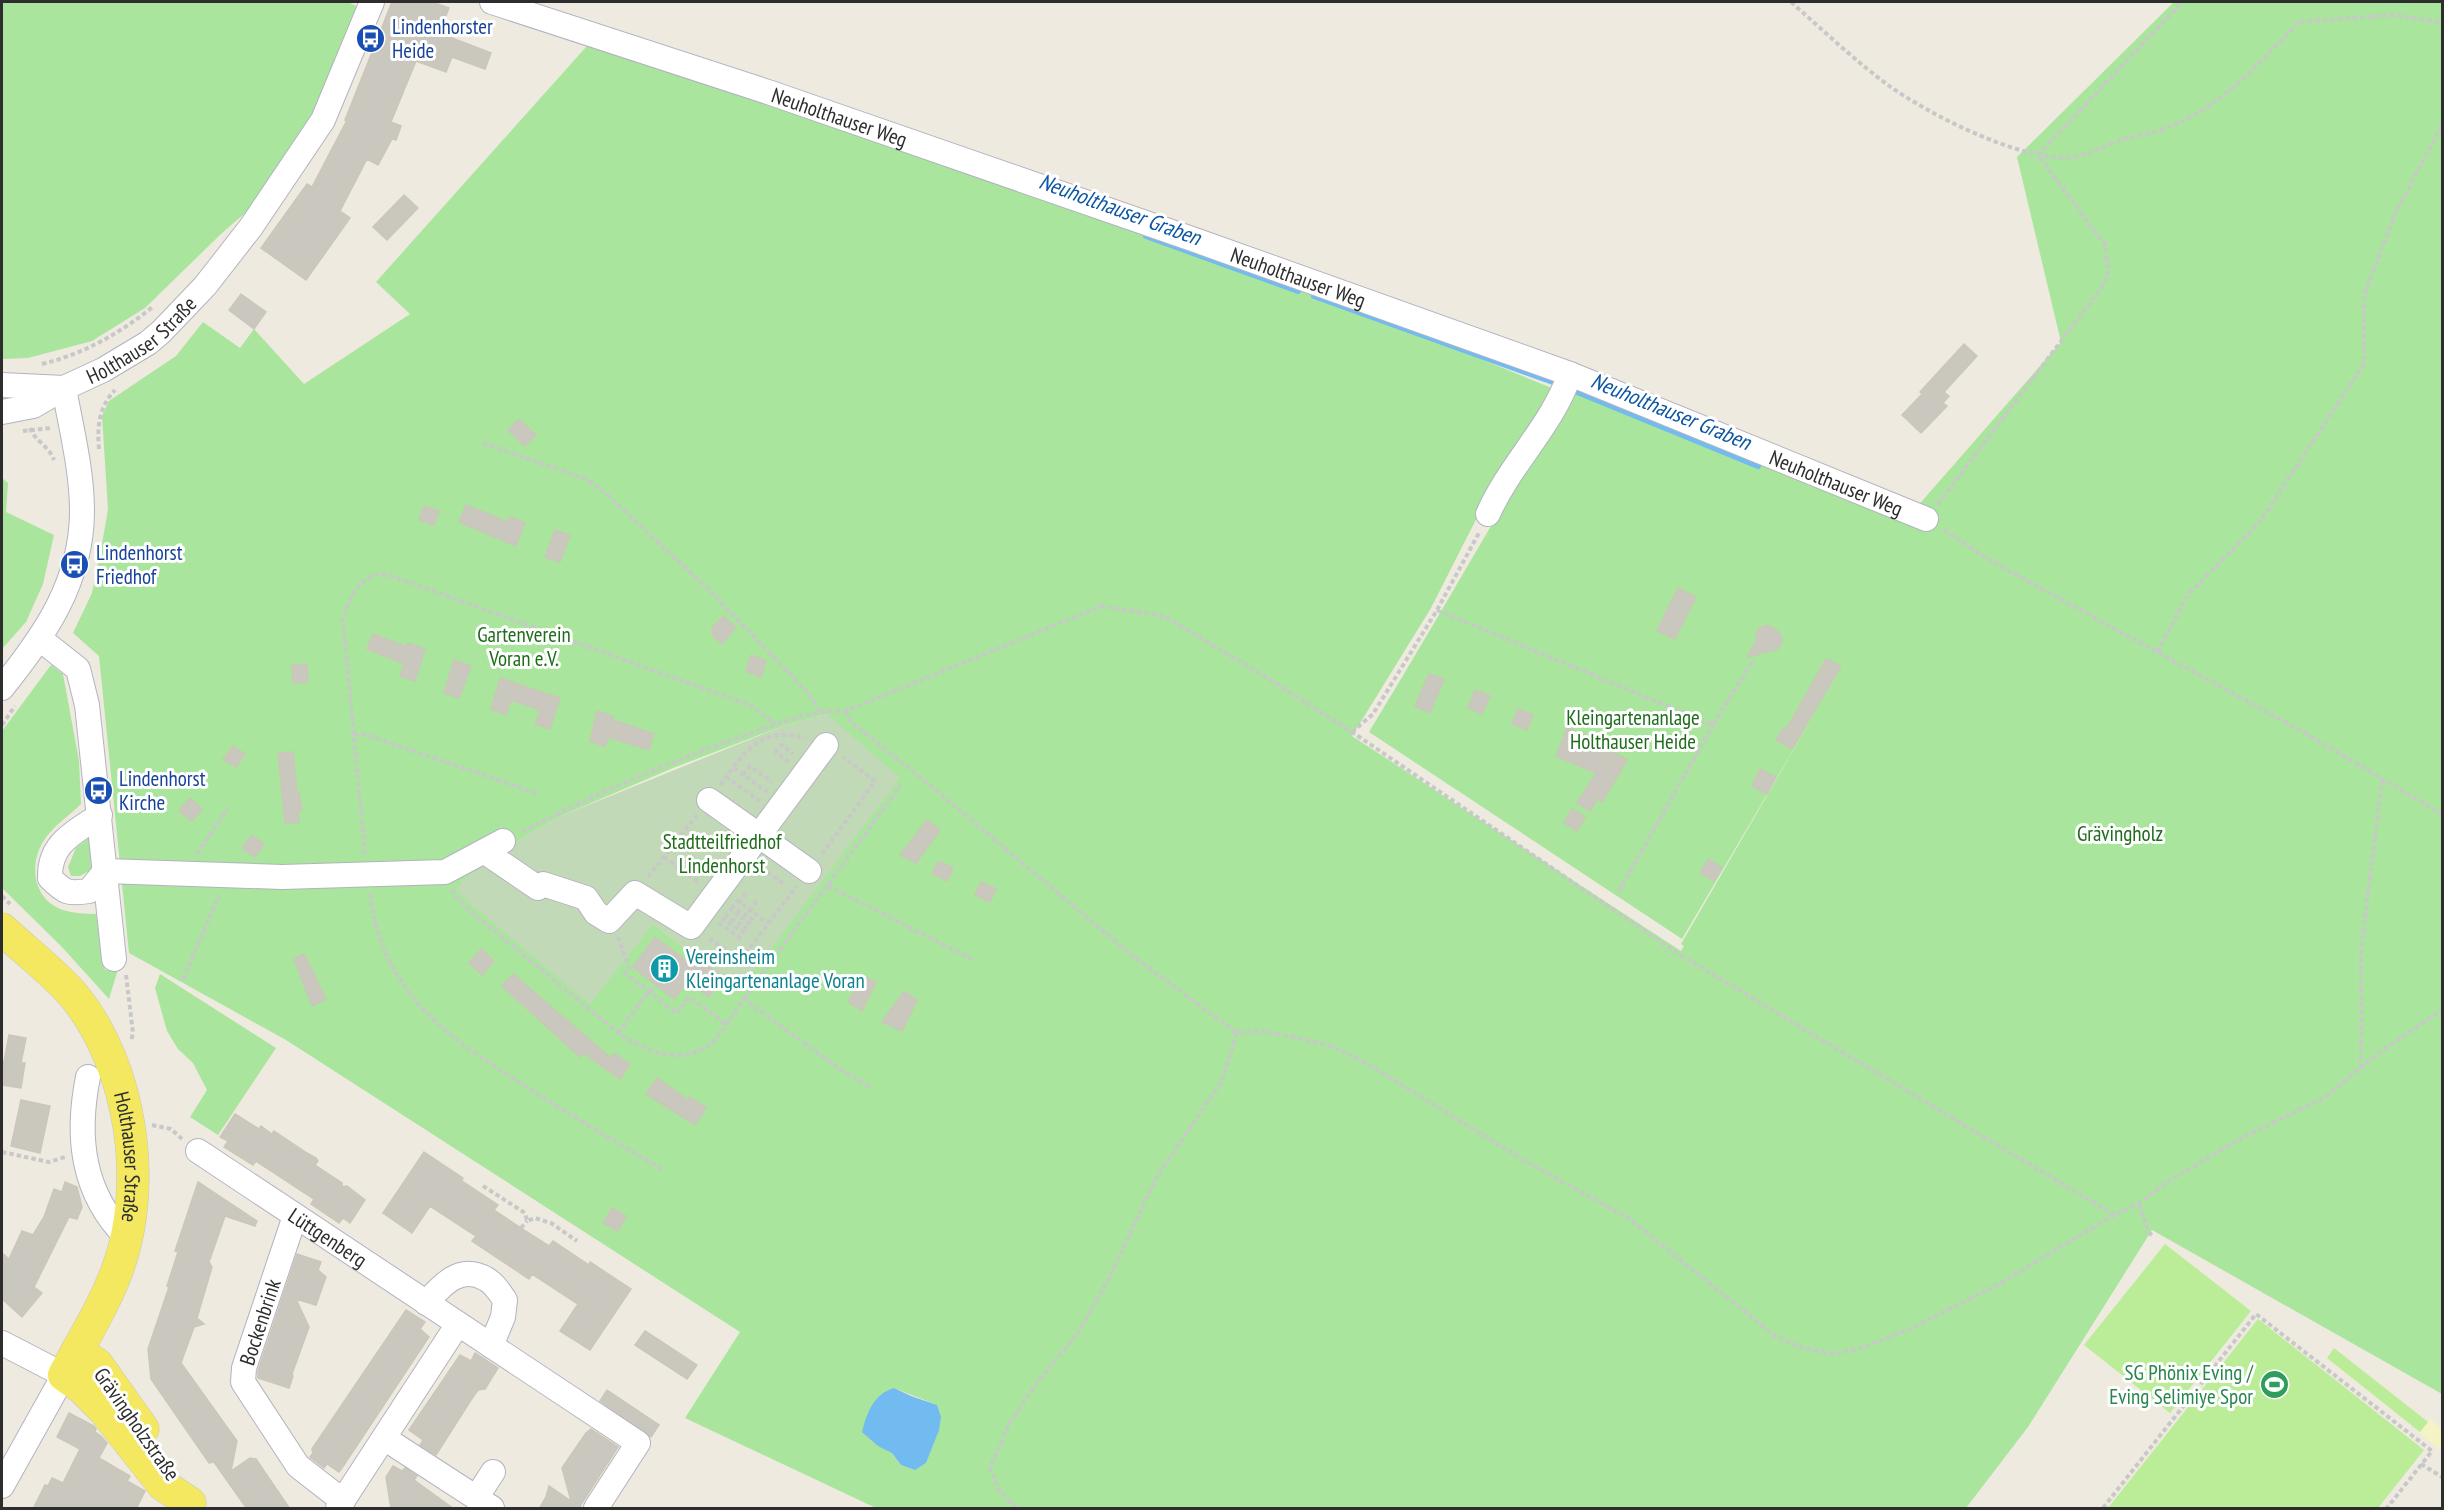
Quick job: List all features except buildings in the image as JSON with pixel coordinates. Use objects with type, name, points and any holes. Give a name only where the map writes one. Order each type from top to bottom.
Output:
[{"type":"main road","name":"Holthauser Straße","points":[[2,929],[74,997],[101,1038],[100,1073],[130,1125],[135,1175],[127,1239],[119,1266],[101,1306],[70,1363]]},
{"type":"main road","name":"Grävingholzstraße","points":[[70,1363],[98,1364],[173,1473],[192,1506]]},
{"type":"street","name":"Holthauser Straße","points":[[2,688],[40,639],[68,587],[78,550],[82,512],[77,461],[64,388],[103,370],[148,343],[205,286],[251,227],[323,120],[372,2]]},
{"type":"street","name":"Neuholthauser Weg","points":[[492,2],[793,101],[1196,240],[1570,374],[1926,519]]},
{"type":"street","points":[[1488,514],[1505,480],[1555,410],[1570,374]]},
{"type":"street","points":[[2,385],[64,388]]},
{"type":"street","points":[[2,412],[33,406],[64,388]]},
{"type":"street","points":[[40,639],[78,669],[87,705],[114,959]]},
{"type":"street","points":[[105,871],[282,877],[445,872],[494,847],[538,888],[543,884],[586,898],[596,913],[609,921],[635,893],[702,923],[722,903],[776,803],[826,745]]},
{"type":"street","points":[[709,800],[809,871]]},
{"type":"street","points":[[100,815],[72,834],[56,850],[50,863],[50,878],[59,888],[70,894],[89,891],[105,871]]},
{"type":"street","points":[[100,1073],[82,1106],[82,1151],[96,1198],[114,1225],[127,1239]]},
{"type":"street","name":"Lüttgenberg","points":[[198,1151],[638,1443],[596,1509]]},
{"type":"street","name":"Bockenbrink","points":[[295,1216],[244,1368],[243,1382],[298,1466],[340,1505]]},
{"type":"street","points":[[426,1303],[447,1280],[470,1273],[488,1279],[505,1300],[502,1317],[491,1346]]},
{"type":"street","points":[[340,1505],[458,1324]]},
{"type":"street","points":[[2,1343],[70,1363],[2,1486]]},
{"type":"street","points":[[384,1438],[484,1503],[493,1472]]},
{"type":"path","points":[[1791,2],[1888,85],[1956,123],[1993,140],[2038,155],[2073,157],[2173,125],[2225,94],[2269,54],[2298,22],[2392,15],[2442,22]]},
{"type":"path","points":[[2038,155],[2182,2]]},
{"type":"path","points":[[2157,652],[2188,595],[2259,523],[2364,364],[2364,295],[2395,214],[2442,125]]},
{"type":"path","points":[[2038,155],[2105,245],[2108,269],[2105,283],[1926,519],[1991,561],[2298,729],[2442,814]]},
{"type":"path","points":[[39,365],[82,352],[128,325],[160,301]]},
{"type":"path","points":[[99,418],[108,400],[120,386]]},
{"type":"path","points":[[104,393],[108,400]]},
{"type":"path","points":[[39,430],[31,432],[47,446],[55,466]]},
{"type":"path","points":[[483,443],[588,480],[603,491],[714,594],[809,694],[820,711]]},
{"type":"path","points":[[1352,732],[1373,714],[1437,610],[1488,514]]},
{"type":"path","points":[[363,832],[343,620],[351,597],[371,577],[381,574],[596,648],[750,705],[775,724]]},
{"type":"path","points":[[494,847],[668,763],[775,724],[820,711],[846,711],[1101,606],[1164,616],[1352,732],[1677,953],[2114,1215]]},
{"type":"path","points":[[1437,610],[1713,725]]},
{"type":"path","points":[[1619,891],[1713,725],[1754,659]]},
{"type":"path","points":[[846,711],[851,722],[1129,952],[1236,1033],[1263,1031],[1307,1040],[1336,1048],[1371,1066],[1530,1164],[1627,1217],[1775,1336],[1800,1347],[1832,1354],[1861,1348],[1910,1329],[1999,1284],[2114,1215],[2139,1204],[2164,1183],[2245,1136],[2324,1098],[2361,1067],[2442,1010]]},
{"type":"path","points":[[354,734],[367,735],[536,793]]},
{"type":"path","points":[[635,893],[726,777],[758,741],[776,734],[800,736],[826,745],[875,781],[741,959],[702,923]]},
{"type":"path","points":[[743,775],[750,766],[776,785],[776,803]]},
{"type":"path","points":[[734,768],[776,803]]},
{"type":"path","points":[[726,777],[776,803]]},
{"type":"path","points":[[2361,1067],[2361,950],[2382,780]]},
{"type":"path","points":[[445,872],[454,895],[470,911],[618,1033],[660,1054],[681,1056],[707,1046],[726,1024],[901,785]]},
{"type":"path","points":[[187,873],[228,808]]},
{"type":"path","points":[[664,857],[722,903],[755,924]]},
{"type":"path","points":[[367,874],[371,904],[388,959],[413,997],[438,1025],[462,1046],[494,1067],[663,1170]]},
{"type":"path","points":[[183,980],[227,875]]},
{"type":"path","points":[[828,886],[976,961]]},
{"type":"path","points":[[739,903],[747,892]]},
{"type":"path","points":[[750,910],[758,900]]},
{"type":"path","points":[[722,903],[739,903],[768,923]]},
{"type":"path","points":[[722,903],[748,933]]},
{"type":"path","points":[[702,923],[743,940]]},
{"type":"path","points":[[100,1073],[129,1050],[133,1033],[125,967],[114,959]]},
{"type":"path","points":[[628,964],[629,968],[625,973],[677,1013],[689,997],[726,1024]]},
{"type":"path","points":[[618,1033],[657,985]]},
{"type":"path","points":[[744,999],[840,1069],[872,1088]]},
{"type":"path","points":[[1016,1509],[999,1490],[990,1468],[1010,1422],[1040,1379],[1078,1333],[1109,1278],[1156,1178],[1222,1081],[1236,1033]]},
{"type":"path","points":[[2,1152],[49,1162],[82,1151]]},
{"type":"path","points":[[483,1186],[525,1213],[527,1221]]},
{"type":"path","points":[[2139,1204],[2149,1233],[2152,1235]]},
{"type":"path","points":[[521,1228],[527,1221],[535,1218],[552,1223],[577,1241]]},
{"type":"path","points":[[2103,1509],[2256,1314],[2432,1451],[2387,1509]]},
{"type":"path","points":[[2421,1464],[2442,1477]]},
{"type":"green space","points":[[2,2],[348,2],[368,12],[286,178],[223,232],[145,308],[92,341],[28,358],[2,359]]},
{"type":"green space","points":[[2174,2],[2442,2],[2442,1394],[2152,1230],[2028,1427],[1966,1508],[876,1508],[685,1418],[740,1332],[286,1040],[129,953],[99,656],[73,633],[92,593],[108,509],[102,416],[109,401],[176,356],[203,322],[240,348],[254,329],[304,384],[410,314],[376,282],[595,37],[1265,271],[1554,389],[1491,490],[1431,608],[1352,736],[1681,951],[1684,946],[1681,944],[1815,713],[1682,939],[1369,732],[1575,385],[1909,516],[2061,342],[2017,157]],"holes":[[[827,714],[723,977],[653,924],[511,845],[561,816],[673,768],[783,726]],[[894,1388],[937,1405],[926,1463],[915,1469],[901,1465],[892,1453]]]},
{"type":"green space","points":[[2,478],[8,483],[6,512],[54,535],[43,584],[26,622],[2,649]]},
{"type":"green space","points":[[51,665],[63,674],[79,761],[81,804],[47,836],[37,856],[36,878],[44,897],[52,905],[71,912],[96,914],[105,970],[118,969],[109,999],[61,946],[2,888],[2,731]]},
{"type":"green space","name":"Stadtteilfriedhof Lindenhorst","points":[[827,714],[900,778],[740,990],[653,924],[590,1004],[457,890],[463,880],[511,845],[561,816],[783,726]]},
{"type":"green space","points":[[90,837],[91,870],[80,876],[71,876],[68,867],[76,848]]},
{"type":"green space","points":[[160,974],[276,1048],[218,1135],[190,1117],[207,1090],[193,1063],[178,1049],[167,1031],[155,988]]},
{"type":"green space","points":[[2165,1244],[2251,1311],[2170,1413],[2084,1345]]},
{"type":"green space","name":"SG Phönix Eving / Eving Selimiye Spor","points":[[2258,1319],[2424,1450],[2378,1508],[2108,1508]]},
{"type":"green space","points":[[2334,1348],[2428,1422],[2420,1432],[2327,1358]]},
{"type":"sand","points":[[2430,1419],[2442,1429],[2442,1444],[2439,1449],[2419,1433]]},
{"type":"water","points":[[894,1388],[937,1405],[941,1417],[939,1430],[926,1463],[915,1470],[901,1465],[892,1453],[878,1446],[862,1432],[876,1399]]},
{"type":"waterway","name":"Neuholthauser Graben","points":[[1146,236],[1298,291]]},
{"type":"waterway","name":"Neuholthauser Graben","points":[[1314,296],[1553,382]]},
{"type":"waterway","name":"Neuholthauser Graben","points":[[1570,389],[1758,466]]},
{"type":"place","name":"Lindenhorster Heide","points":[[371,38]]},
{"type":"place","name":"Lindenhorst Friedhof","points":[[75,564]]},
{"type":"place","name":"Lindenhorst Kirche","points":[[98,790]]},
{"type":"place","name":"Vereinsheim Kleingartenanlage Voran","points":[[665,968]]},
{"type":"place","name":"SG Phönix Eving / Eving Selimiye Spor","points":[[2274,1384]]},
{"type":"park label","name":"Gartenverein Voran e.V.","points":[[524,646]]},
{"type":"park label","name":"Kleingartenanlage Holthauser Heide","points":[[1633,729]]},
{"type":"park label","name":"Grävingholz","points":[[2120,833]]}]
